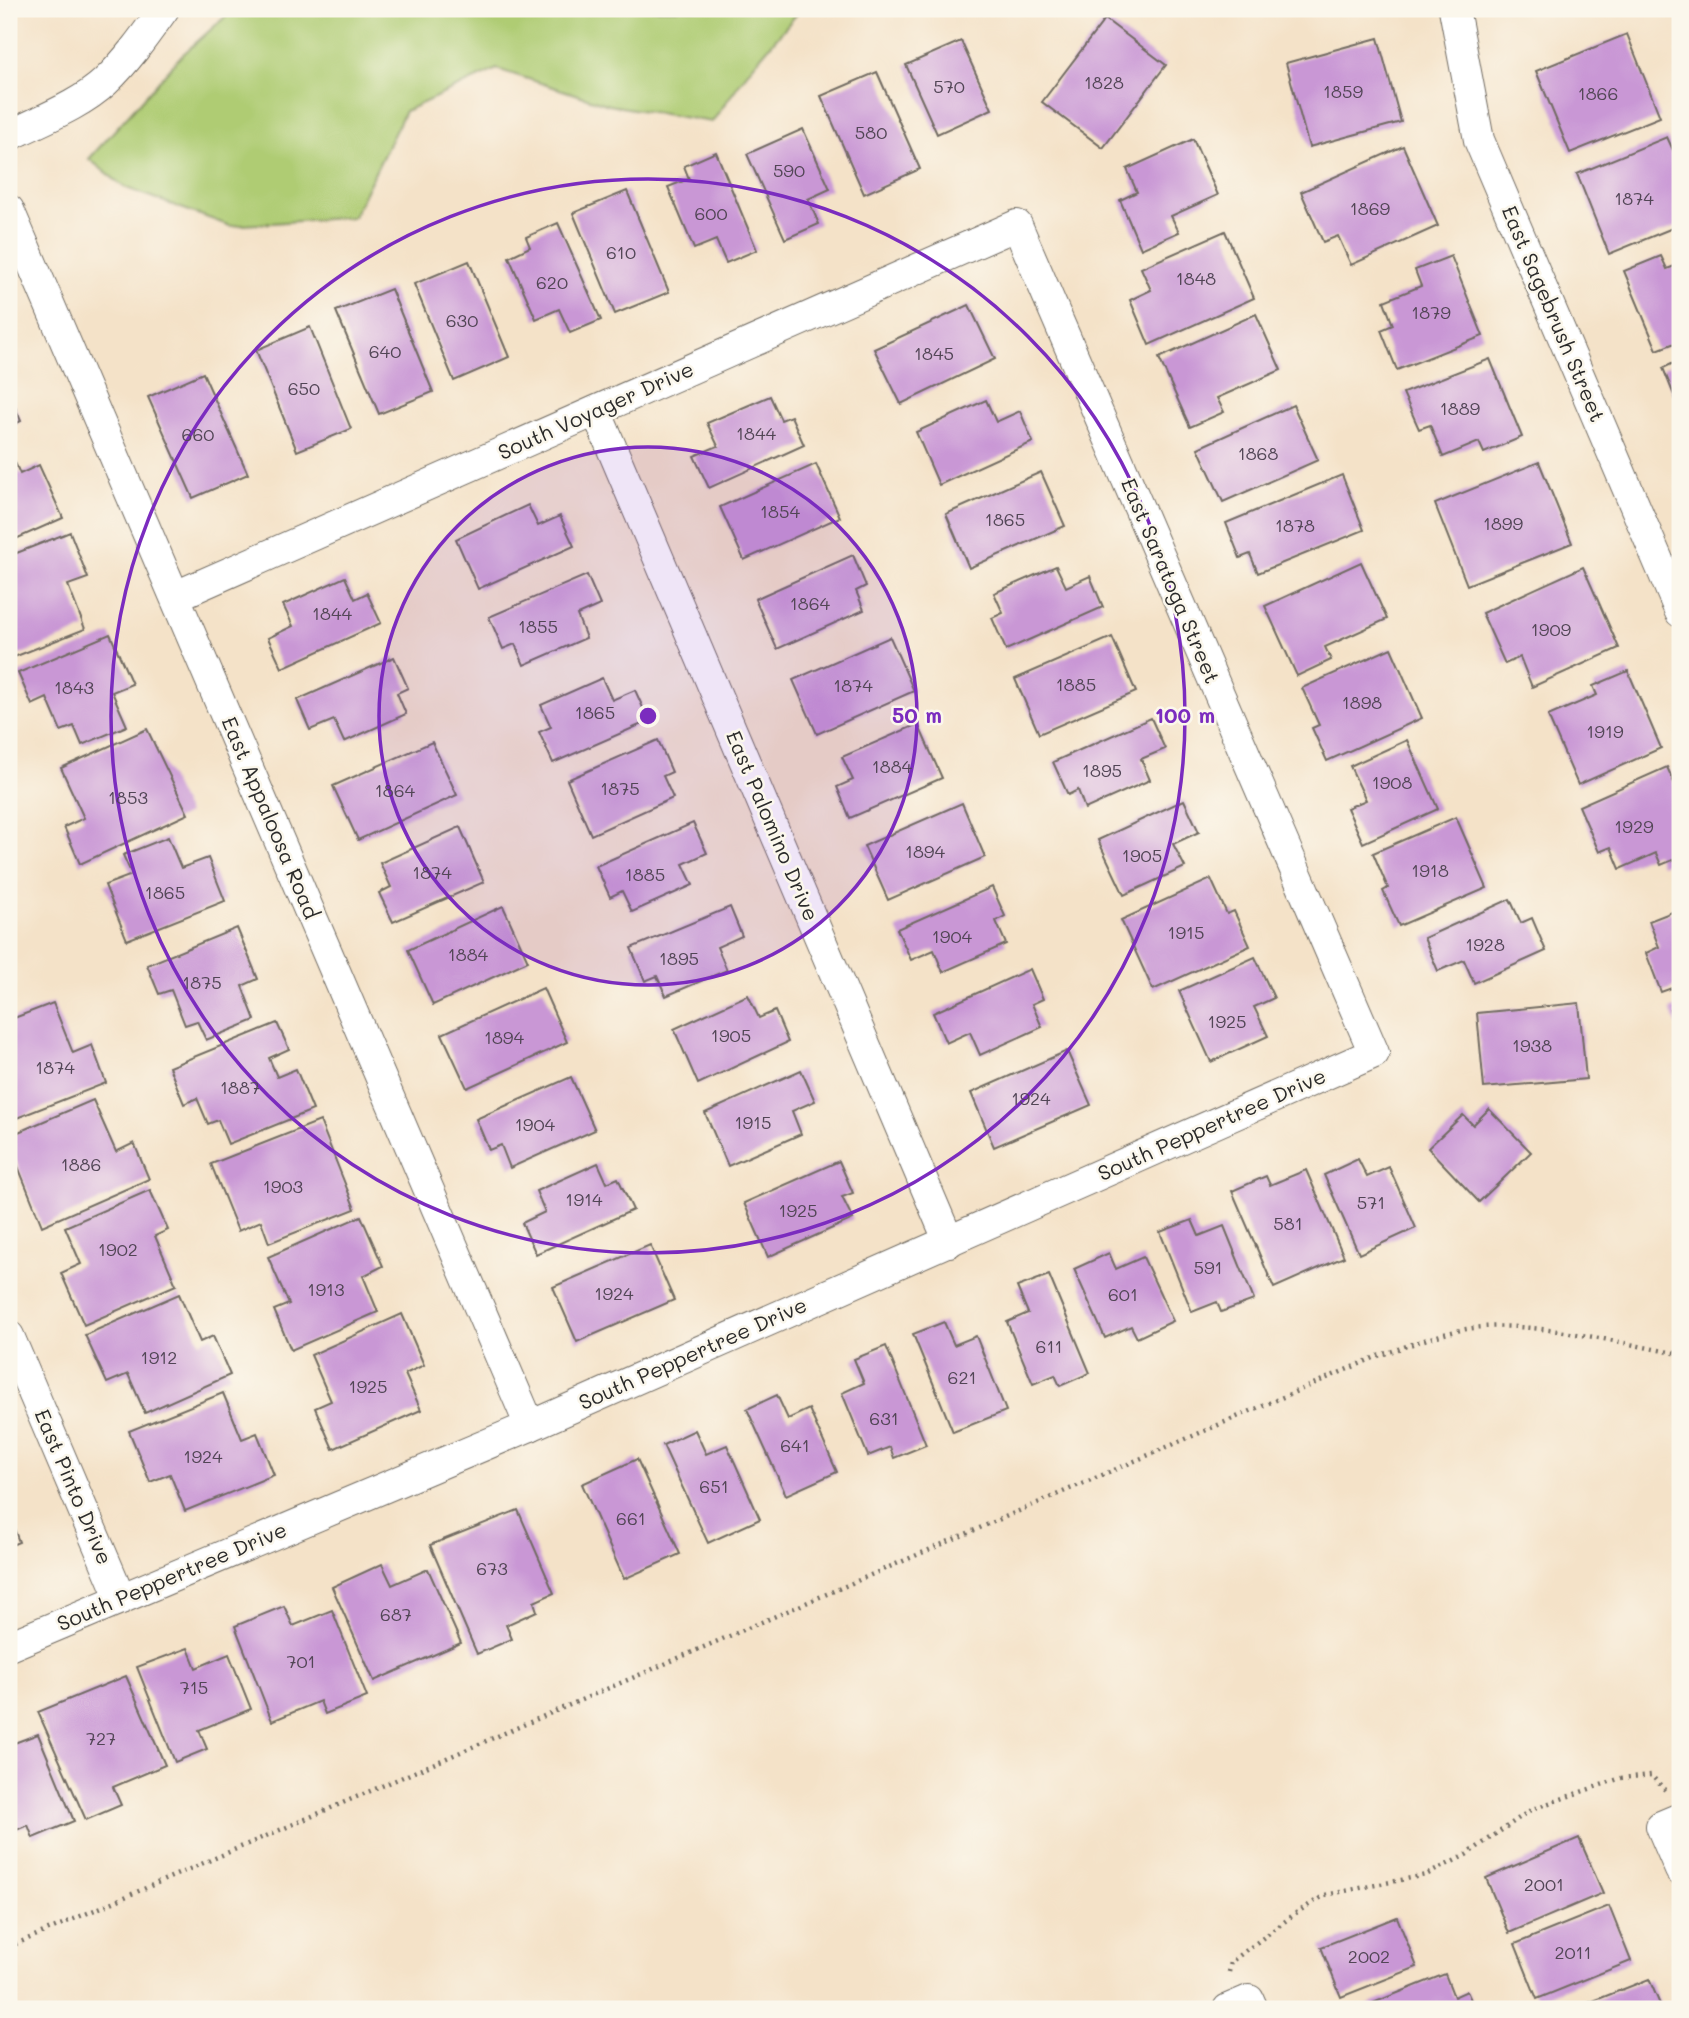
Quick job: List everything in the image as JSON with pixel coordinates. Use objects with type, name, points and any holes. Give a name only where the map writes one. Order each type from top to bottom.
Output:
[{"type":"street","points":[[9,136],[104,83],[137,46],[164,9]]},
{"type":"street","name":"East Sagebrush Street","points":[[1454,9],[1479,140],[1680,612]]},
{"type":"street","name":"East Appaloosa Road","points":[[9,210],[530,1426]]},
{"type":"street","name":"South Voyager Drive","points":[[176,596],[1017,225]]},
{"type":"street","name":"East Saratoga Street","points":[[1017,225],[1374,1053]]},
{"type":"street","name":"East Palomino Drive","points":[[596,411],[949,1241]]},
{"type":"street","name":"South Peppertree Drive","points":[[9,1646],[530,1426],[1374,1053]]},
{"type":"street","name":"East Pinto Drive","points":[[9,1336],[121,1599]]},
{"type":"street","points":[[1671,1814],[1680,1870]]},
{"type":"path","points":[[9,1947],[1378,1356],[1462,1330],[1499,1327],[1535,1329],[1680,1354]]},
{"type":"path","points":[[1228,1974],[1231,1962],[1296,1913],[1325,1895],[1426,1875],[1465,1855],[1532,1808],[1621,1778],[1651,1775],[1671,1814]]},
{"type":"green space","points":[[234,9],[801,9],[750,69],[712,122],[609,105],[497,69],[405,111],[353,217],[230,226],[124,187],[89,159],[181,56]]},
{"type":"building","points":[[1105,19],[1166,65],[1103,148],[1042,102]]},
{"type":"building","points":[[1627,34],[1660,117],[1570,153],[1536,71]]},
{"type":"building","points":[[1378,38],[1401,122],[1309,147],[1286,63]]},
{"type":"building","points":[[961,41],[992,109],[937,134],[906,65]]},
{"type":"building","points":[[877,72],[920,169],[864,194],[821,96]]},
{"type":"building","points":[[803,129],[830,189],[808,199],[819,224],[785,239],[747,154]]},
{"type":"building","points":[[1667,137],[1680,165],[1680,225],[1609,254],[1577,174]]},
{"type":"building","points":[[1193,139],[1218,195],[1171,216],[1179,232],[1141,249],[1120,200],[1137,192],[1127,169]]},
{"type":"building","points":[[1403,146],[1438,226],[1351,265],[1338,236],[1323,242],[1301,192]]},
{"type":"building","points":[[716,152],[757,250],[726,263],[716,240],[694,249],[668,187],[689,179],[684,166]]},
{"type":"building","points":[[627,191],[669,292],[615,314],[573,213]]},
{"type":"building","points":[[558,223],[601,320],[570,333],[559,309],[536,319],[509,257],[530,247],[526,237]]},
{"type":"building","points":[[1225,231],[1254,298],[1149,345],[1130,300],[1151,290],[1141,268]]},
{"type":"building","points":[[1451,256],[1483,336],[1397,370],[1381,330],[1393,325],[1384,301],[1421,286],[1415,270]]},
{"type":"building","points":[[1661,256],[1667,269],[1680,264],[1680,341],[1657,350],[1624,271]]},
{"type":"building","points":[[469,261],[509,357],[454,381],[414,284]]},
{"type":"building","points":[[391,289],[433,392],[379,414],[336,311]]},
{"type":"building","points":[[969,305],[995,359],[901,404],[874,349]]},
{"type":"building","points":[[1256,314],[1281,370],[1217,398],[1224,412],[1190,427],[1159,358]]},
{"type":"building","points":[[310,327],[351,429],[297,451],[256,350]]},
{"type":"building","points":[[1490,359],[1522,437],[1484,453],[1479,442],[1443,457],[1430,425],[1419,429],[1403,393]]},
{"type":"building","points":[[1680,360],[1680,410],[1663,368]]},
{"type":"building","points":[[203,373],[248,474],[193,498],[148,397]]},
{"type":"building","points":[[9,393],[21,421],[9,427]]},
{"type":"building","points":[[770,396],[781,420],[791,416],[804,445],[709,488],[694,456],[718,446],[707,423]]},
{"type":"building","points":[[986,400],[996,422],[1020,411],[1033,442],[939,485],[916,432]]},
{"type":"building","points":[[1293,405],[1318,460],[1223,502],[1198,448]]},
{"type":"building","points":[[9,449],[20,474],[39,465],[63,518],[9,542]]},
{"type":"building","points":[[1539,462],[1572,543],[1467,585],[1435,504]]},
{"type":"building","points":[[816,464],[840,517],[744,560],[720,507]]},
{"type":"building","points":[[1041,472],[1065,526],[969,568],[946,514]]},
{"type":"building","points":[[1342,475],[1364,530],[1258,573],[1250,554],[1240,558],[1226,523]]},
{"type":"building","points":[[528,505],[538,526],[560,516],[574,546],[478,589],[456,539]]},
{"type":"building","points":[[70,532],[88,578],[68,585],[85,629],[9,659],[9,556]]},
{"type":"building","points":[[853,555],[866,586],[856,591],[864,610],[777,649],[755,599]]},
{"type":"building","points":[[1361,562],[1387,619],[1325,647],[1331,660],[1297,676],[1265,606]]},
{"type":"building","points":[[1056,566],[1066,587],[1090,576],[1103,607],[1006,650],[992,618],[1003,613],[994,593]]},
{"type":"building","points":[[1583,567],[1619,648],[1532,687],[1520,657],[1505,664],[1482,613]]},
{"type":"building","points":[[587,575],[600,605],[577,615],[586,638],[524,665],[515,644],[503,649],[489,617]]},
{"type":"building","points":[[345,577],[355,599],[367,593],[381,623],[282,668],[268,638],[293,626],[283,605]]},
{"type":"building","points":[[110,634],[132,684],[112,692],[127,726],[82,745],[74,726],[61,731],[47,698],[32,705],[18,673]]},
{"type":"building","points":[[890,637],[914,691],[817,734],[793,680]]},
{"type":"building","points":[[1112,637],[1136,692],[1039,734],[1015,679]]},
{"type":"building","points":[[1391,648],[1422,718],[1327,761],[1312,728],[1319,725],[1302,688]]},
{"type":"building","points":[[394,657],[408,688],[397,693],[406,714],[344,742],[334,720],[310,730],[297,700]]},
{"type":"building","points":[[1628,671],[1661,748],[1578,785],[1548,716],[1597,695],[1593,686]]},
{"type":"building","points":[[602,678],[612,700],[635,690],[649,721],[553,763],[539,732],[551,727],[541,705]]},
{"type":"building","points":[[1151,718],[1165,749],[1141,759],[1150,780],[1085,809],[1078,790],[1068,795],[1053,762]]},
{"type":"building","points":[[918,724],[942,778],[850,818],[837,787],[853,780],[842,757]]},
{"type":"building","points":[[147,729],[188,814],[80,864],[64,827],[84,818],[61,768]]},
{"type":"building","points":[[658,740],[672,772],[663,776],[673,798],[591,835],[567,780]]},
{"type":"building","points":[[1407,740],[1438,809],[1363,843],[1347,808],[1366,800],[1350,766]]},
{"type":"building","points":[[432,742],[457,795],[358,840],[333,786]]},
{"type":"building","points":[[1667,767],[1680,796],[1680,857],[1661,865],[1656,853],[1620,869],[1611,847],[1599,852],[1579,806]]},
{"type":"building","points":[[1184,800],[1199,832],[1173,844],[1185,867],[1124,895],[1098,840]]},
{"type":"building","points":[[962,803],[985,857],[888,900],[864,846]]},
{"type":"building","points":[[1456,817],[1487,888],[1399,926],[1383,891],[1388,888],[1373,853]]},
{"type":"building","points":[[693,823],[707,853],[683,864],[693,885],[632,912],[622,891],[610,897],[596,866]]},
{"type":"building","points":[[460,827],[484,882],[393,922],[379,893],[391,887],[380,863]]},
{"type":"building","points":[[168,837],[181,868],[208,858],[225,901],[127,940],[105,885],[132,875],[123,855]]},
{"type":"building","points":[[1211,879],[1227,914],[1234,911],[1250,946],[1153,990],[1121,920]]},
{"type":"building","points":[[992,887],[1005,916],[996,921],[1006,944],[943,972],[934,950],[911,960],[897,929]]},
{"type":"building","points":[[1510,899],[1521,923],[1532,918],[1546,951],[1474,983],[1464,960],[1438,971],[1424,938]]},
{"type":"building","points":[[503,906],[528,961],[433,1005],[408,950]]},
{"type":"building","points":[[730,907],[742,936],[717,947],[727,970],[666,996],[657,976],[645,981],[631,948]]},
{"type":"building","points":[[1680,909],[1680,985],[1661,992],[1646,953],[1659,947],[1649,921]]},
{"type":"building","points":[[237,928],[258,979],[242,986],[255,1020],[206,1040],[197,1021],[185,1025],[171,990],[159,994],[147,965]]},
{"type":"building","points":[[1255,957],[1274,998],[1254,1007],[1268,1036],[1211,1062],[1179,991]]},
{"type":"building","points":[[1030,969],[1043,999],[1032,1004],[1042,1027],[980,1055],[970,1032],[946,1043],[933,1013]]},
{"type":"building","points":[[543,988],[567,1042],[467,1088],[442,1034]]},
{"type":"building","points":[[748,995],[759,1018],[775,1011],[788,1042],[698,1084],[674,1029]]},
{"type":"building","points":[[53,1003],[73,1053],[92,1045],[106,1083],[9,1121],[9,1020]]},
{"type":"building","points":[[1579,1003],[1586,1079],[1484,1088],[1477,1013]]},
{"type":"building","points":[[1680,1006],[1680,1032],[1670,1010]]},
{"type":"building","points":[[277,1023],[289,1049],[269,1058],[277,1077],[296,1069],[313,1110],[228,1144],[218,1120],[208,1124],[197,1098],[184,1104],[169,1067]]},
{"type":"building","points":[[1067,1051],[1091,1105],[994,1147],[971,1093]]},
{"type":"building","points":[[801,1070],[815,1101],[792,1111],[801,1134],[728,1166],[705,1113]]},
{"type":"building","points":[[571,1077],[595,1130],[510,1168],[501,1145],[489,1150],[476,1119]]},
{"type":"building","points":[[93,1100],[116,1152],[134,1143],[149,1179],[42,1226],[9,1144],[9,1136]]},
{"type":"building","points":[[1489,1109],[1531,1152],[1479,1202],[1428,1148],[1463,1115],[1473,1125]]},
{"type":"building","points":[[320,1121],[355,1209],[269,1243],[261,1221],[238,1231],[211,1164]]},
{"type":"building","points":[[1358,1159],[1367,1177],[1389,1167],[1416,1228],[1359,1254],[1324,1175]]},
{"type":"building","points":[[839,1161],[853,1193],[842,1197],[853,1219],[768,1257],[744,1203]]},
{"type":"building","points":[[598,1163],[607,1183],[618,1178],[633,1210],[536,1254],[522,1223],[545,1212],[536,1191]]},
{"type":"building","points":[[1306,1170],[1344,1257],[1274,1288],[1232,1191],[1266,1176],[1270,1185]]},
{"type":"building","points":[[150,1190],[168,1230],[155,1236],[176,1285],[84,1325],[61,1273],[81,1264],[65,1227]]},
{"type":"building","points":[[361,1216],[383,1266],[363,1276],[378,1312],[291,1350],[274,1310],[289,1304],[268,1257]]},
{"type":"building","points":[[1192,1220],[1199,1236],[1224,1226],[1254,1300],[1221,1312],[1217,1302],[1192,1312],[1160,1232]]},
{"type":"building","points":[[650,1245],[674,1300],[577,1342],[553,1287]]},
{"type":"building","points":[[1109,1253],[1116,1269],[1143,1257],[1173,1321],[1137,1338],[1131,1326],[1105,1338],[1074,1269]]},
{"type":"building","points":[[1049,1275],[1090,1373],[1060,1386],[1055,1375],[1033,1384],[1007,1322],[1028,1313],[1017,1287]]},
{"type":"building","points":[[179,1294],[200,1342],[213,1336],[230,1375],[145,1413],[128,1374],[107,1383],[85,1335]]},
{"type":"building","points":[[402,1314],[424,1365],[405,1374],[421,1410],[333,1449],[315,1408],[331,1401],[311,1355]]},
{"type":"building","points":[[944,1322],[954,1345],[976,1336],[1006,1411],[953,1432],[913,1334]]},
{"type":"building","points":[[886,1346],[926,1445],[894,1458],[890,1447],[868,1456],[842,1393],[864,1383],[854,1359]]},
{"type":"building","points":[[223,1393],[242,1439],[257,1433],[274,1475],[185,1511],[170,1474],[150,1482],[129,1431]]},
{"type":"building","points":[[777,1395],[788,1419],[809,1409],[837,1472],[786,1495],[747,1409]]},
{"type":"building","points":[[695,1430],[706,1454],[727,1445],[760,1519],[708,1543],[663,1445]]},
{"type":"building","points":[[637,1459],[680,1554],[624,1579],[582,1484]]},
{"type":"building","points":[[518,1510],[554,1593],[534,1602],[537,1611],[506,1625],[512,1639],[477,1654],[430,1545]]},
{"type":"building","points":[[9,1515],[19,1542],[9,1546]]},
{"type":"building","points":[[382,1564],[392,1585],[428,1569],[461,1643],[374,1681],[332,1587]]},
{"type":"building","points":[[284,1606],[293,1626],[332,1610],[367,1697],[325,1714],[320,1701],[272,1721],[235,1626]]},
{"type":"building","points":[[188,1648],[196,1668],[229,1654],[251,1709],[199,1730],[207,1749],[175,1762],[137,1667]]},
{"type":"building","points":[[126,1676],[165,1765],[113,1787],[121,1805],[86,1820],[38,1712]]},
{"type":"building","points":[[38,1734],[74,1821],[33,1838],[28,1825],[9,1833],[9,1745]]},
{"type":"building","points":[[1579,1838],[1603,1893],[1509,1933],[1486,1878]]},
{"type":"building","points":[[1609,1906],[1631,1961],[1537,1999],[1515,1944]]},
{"type":"building","points":[[1397,1917],[1417,1967],[1341,1997],[1321,1947]]},
{"type":"building","points":[[1445,1974],[1454,1997],[1467,1991],[1475,2009],[1358,2009]]},
{"type":"building","points":[[1649,1979],[1662,2009],[1573,2009]]}]
